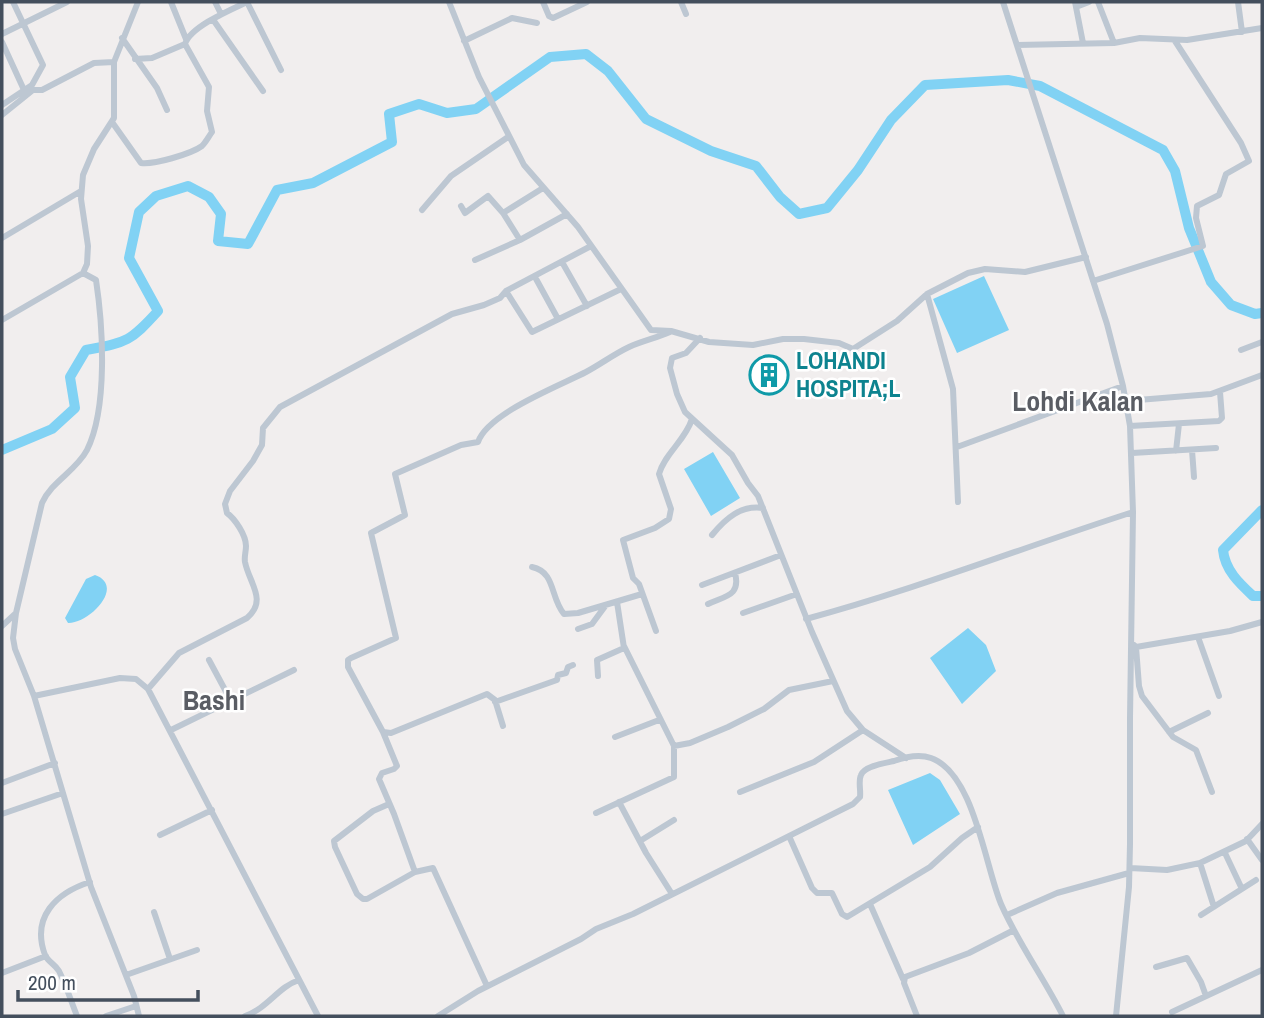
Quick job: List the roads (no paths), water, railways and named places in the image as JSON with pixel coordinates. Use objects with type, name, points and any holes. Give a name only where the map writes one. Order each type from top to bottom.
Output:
[{"type":"street","points":[[2,105],[32,85],[43,65],[13,2]]},
{"type":"street","points":[[2,34],[67,2]]},
{"type":"street","points":[[2,320],[83,273],[87,264],[88,247],[81,191],[83,175],[90,157],[112,122],[116,108],[114,62],[138,2]]},
{"type":"street","points":[[112,122],[141,163],[153,163],[188,153],[203,144],[212,131],[207,111],[209,87],[185,42],[171,2]]},
{"type":"street","points":[[215,2],[221,14]]},
{"type":"street","points":[[135,59],[152,58],[185,42],[203,24],[247,2],[281,70]]},
{"type":"street","points":[[449,2],[479,77],[524,165],[567,214],[648,328],[654,331],[671,331],[709,342],[753,345],[783,339],[804,339],[839,343],[853,349],[897,321],[927,294],[968,273],[985,269],[1025,272],[1086,257]]},
{"type":"street","points":[[543,2],[550,16],[554,18],[587,2]]},
{"type":"street","points":[[681,2],[686,14]]},
{"type":"street","points":[[1003,2],[1086,257],[1123,386],[1130,426],[1133,512],[1129,871],[1116,1016]]},
{"type":"street","points":[[1083,43],[1076,4],[1089,2]]},
{"type":"street","points":[[1098,2],[1114,43]]},
{"type":"street","points":[[1238,2],[1242,32]]},
{"type":"street","points":[[464,41],[512,18],[537,23]]},
{"type":"street","points":[[214,20],[263,91]]},
{"type":"street","points":[[1017,46],[1114,43],[1140,38],[1175,41],[1262,28]]},
{"type":"street","points":[[122,38],[157,88],[167,110]]},
{"type":"street","points":[[1093,281],[1200,247],[1203,243],[1196,218],[1197,206],[1219,195],[1226,174],[1247,163],[1249,159],[1175,41]]},
{"type":"street","points":[[2,42],[24,90]]},
{"type":"street","points":[[2,115],[33,90],[42,90],[94,63],[114,62]]},
{"type":"street","points":[[422,210],[450,176],[508,137]]},
{"type":"street","points":[[503,213],[543,188]]},
{"type":"street","points":[[2,238],[81,191]]},
{"type":"street","points":[[461,206],[466,213],[488,196],[503,213],[520,240]]},
{"type":"street","points":[[475,260],[520,240],[567,214]]},
{"type":"street","points":[[148,689],[178,653],[247,618],[255,609],[257,591],[245,563],[245,540],[233,518],[227,513],[225,504],[230,491],[262,445],[263,428],[280,407],[452,314],[499,298],[506,291],[591,246]]},
{"type":"street","points":[[562,262],[587,306]]},
{"type":"street","points":[[83,273],[96,280],[101,329],[98,407],[90,443],[79,461],[45,496],[16,613],[13,638],[34,696],[90,882],[139,1016]]},
{"type":"street","points":[[535,277],[558,319]]},
{"type":"street","points":[[506,291],[532,332],[621,289]]},
{"type":"street","points":[[927,294],[952,382],[958,502]]},
{"type":"street","points":[[415,872],[379,777],[397,766],[383,732],[347,663],[351,658],[396,638],[371,533],[405,515],[396,474],[461,445],[478,442],[491,424],[518,406],[587,372],[628,348],[671,331]]},
{"type":"street","points":[[700,338],[686,353],[672,358],[670,368],[677,394],[692,419],[732,455],[758,496],[847,711],[863,730],[906,758]]},
{"type":"street","points":[[1241,350],[1262,342]]},
{"type":"street","points":[[1126,401],[1220,393],[1262,375]]},
{"type":"street","points":[[957,447],[1123,386]]},
{"type":"street","points":[[1130,426],[1220,421],[1220,393]]},
{"type":"street","points":[[656,631],[639,584],[633,579],[623,540],[655,528],[669,519],[671,509],[659,474],[664,461],[687,432],[692,419]]},
{"type":"street","points":[[1176,451],[1179,424]]},
{"type":"street","points":[[1132,453],[1216,448]]},
{"type":"street","points":[[1192,450],[1194,477]]},
{"type":"street","points":[[712,535],[739,511],[751,506],[763,509]]},
{"type":"street","points":[[807,619],[895,594],[1133,512]]},
{"type":"street","points":[[702,585],[781,555]]},
{"type":"street","points":[[532,567],[541,569],[548,576],[564,614],[617,603],[642,594]]},
{"type":"street","points":[[708,604],[736,590],[738,585],[735,573]]},
{"type":"street","points":[[743,613],[797,594]]},
{"type":"street","points":[[596,813],[674,777],[674,746],[624,646],[617,603]]},
{"type":"street","points":[[578,629],[596,620],[606,605]]},
{"type":"street","points":[[2,626],[16,613]]},
{"type":"street","points":[[1136,647],[1198,637],[1262,622]]},
{"type":"street","points":[[1198,637],[1219,696]]},
{"type":"street","points":[[1131,641],[1136,647],[1140,692],[1169,732],[1180,743],[1196,750],[1212,792]]},
{"type":"street","points":[[598,676],[597,660],[621,650],[624,646]]},
{"type":"street","points":[[209,660],[231,701]]},
{"type":"street","points":[[495,702],[557,680],[558,675],[566,673],[568,667],[573,664]]},
{"type":"street","points":[[171,730],[294,670]]},
{"type":"street","points":[[34,696],[120,678],[136,679],[148,689],[318,1016]]},
{"type":"street","points":[[674,746],[690,743],[765,709],[789,690],[833,681]]},
{"type":"street","points":[[383,732],[391,733],[486,694],[493,698],[503,726]]},
{"type":"street","points":[[1169,732],[1208,713]]},
{"type":"street","points":[[615,737],[659,720]]},
{"type":"street","points":[[740,792],[814,762],[863,730]]},
{"type":"street","points":[[438,1016],[487,986],[596,929],[633,914],[857,801],[861,792],[860,778],[865,771],[906,758],[930,757],[948,770],[966,798],[978,827],[993,884],[1014,930],[1063,1016]]},
{"type":"street","points":[[2,783],[55,763]]},
{"type":"street","points":[[2,814],[63,793]]},
{"type":"street","points":[[619,802],[672,894]]},
{"type":"street","points":[[389,804],[373,811],[334,841],[358,894],[363,899],[371,897],[415,872],[430,867],[436,872],[487,986]]},
{"type":"street","points":[[160,835],[212,810]]},
{"type":"street","points":[[640,841],[674,820]]},
{"type":"street","points":[[1007,915],[1057,892],[1129,871],[1167,870],[1200,863],[1225,853],[1247,839],[1262,824]]},
{"type":"street","points":[[789,836],[815,892],[832,893],[845,917],[930,867],[978,827]]},
{"type":"street","points":[[1247,839],[1262,860]]},
{"type":"street","points":[[1225,853],[1242,889]]},
{"type":"street","points":[[1200,863],[1213,907]]},
{"type":"street","points":[[1201,915],[1256,880]]},
{"type":"street","points":[[77,1016],[57,968],[46,956],[40,926],[45,914],[67,891],[90,882]]},
{"type":"street","points":[[870,904],[917,1016]]},
{"type":"street","points":[[154,912],[170,959]]},
{"type":"street","points":[[903,979],[969,953],[1014,930]]},
{"type":"street","points":[[126,975],[197,950]]},
{"type":"street","points":[[2,973],[46,956]]},
{"type":"street","points":[[1156,967],[1187,958],[1206,996]]},
{"type":"street","points":[[1172,1012],[1262,970]]},
{"type":"street","points":[[245,1016],[256,1012],[286,987],[299,980]]},
{"type":"street","points":[[106,1016],[136,1006]]},
{"type":"water","points":[[984,276],[1009,330],[957,353],[933,299]]},
{"type":"water","points":[[713,452],[740,498],[711,516],[684,469]]},
{"type":"water","points":[[95,575],[104,580],[107,587],[101,604],[85,617],[68,623],[65,618],[86,579]]},
{"type":"water","points":[[968,628],[986,645],[996,671],[962,704],[930,658]]},
{"type":"water","points":[[930,773],[940,780],[960,814],[913,845],[888,790]]},
{"type":"waterway","points":[[2,450],[52,429],[75,408],[70,377],[86,350],[127,339],[158,311],[129,258],[139,212],[156,196],[188,186],[209,197],[221,214],[218,241],[248,244],[277,190],[313,183],[392,142],[389,114],[419,104],[447,113],[476,109],[550,57],[586,54],[608,71],[646,119],[711,151],[756,166],[780,197],[799,214],[827,208],[858,170],[891,120],[925,85],[1008,80],[1040,86],[1163,150],[1175,171],[1189,228],[1211,282],[1231,305],[1255,314],[1262,313]]},
{"type":"waterway","points":[[1262,510],[1223,550],[1227,564],[1238,581],[1253,596],[1262,596]]},
{"type":"place","name":"LOHANDI HOSPITA;L","points":[[769,375]]},
{"type":"district","name":"Lohdi Kalan","points":[[1078,401]]},
{"type":"district","name":"Bashi","points":[[214,700]]}]
